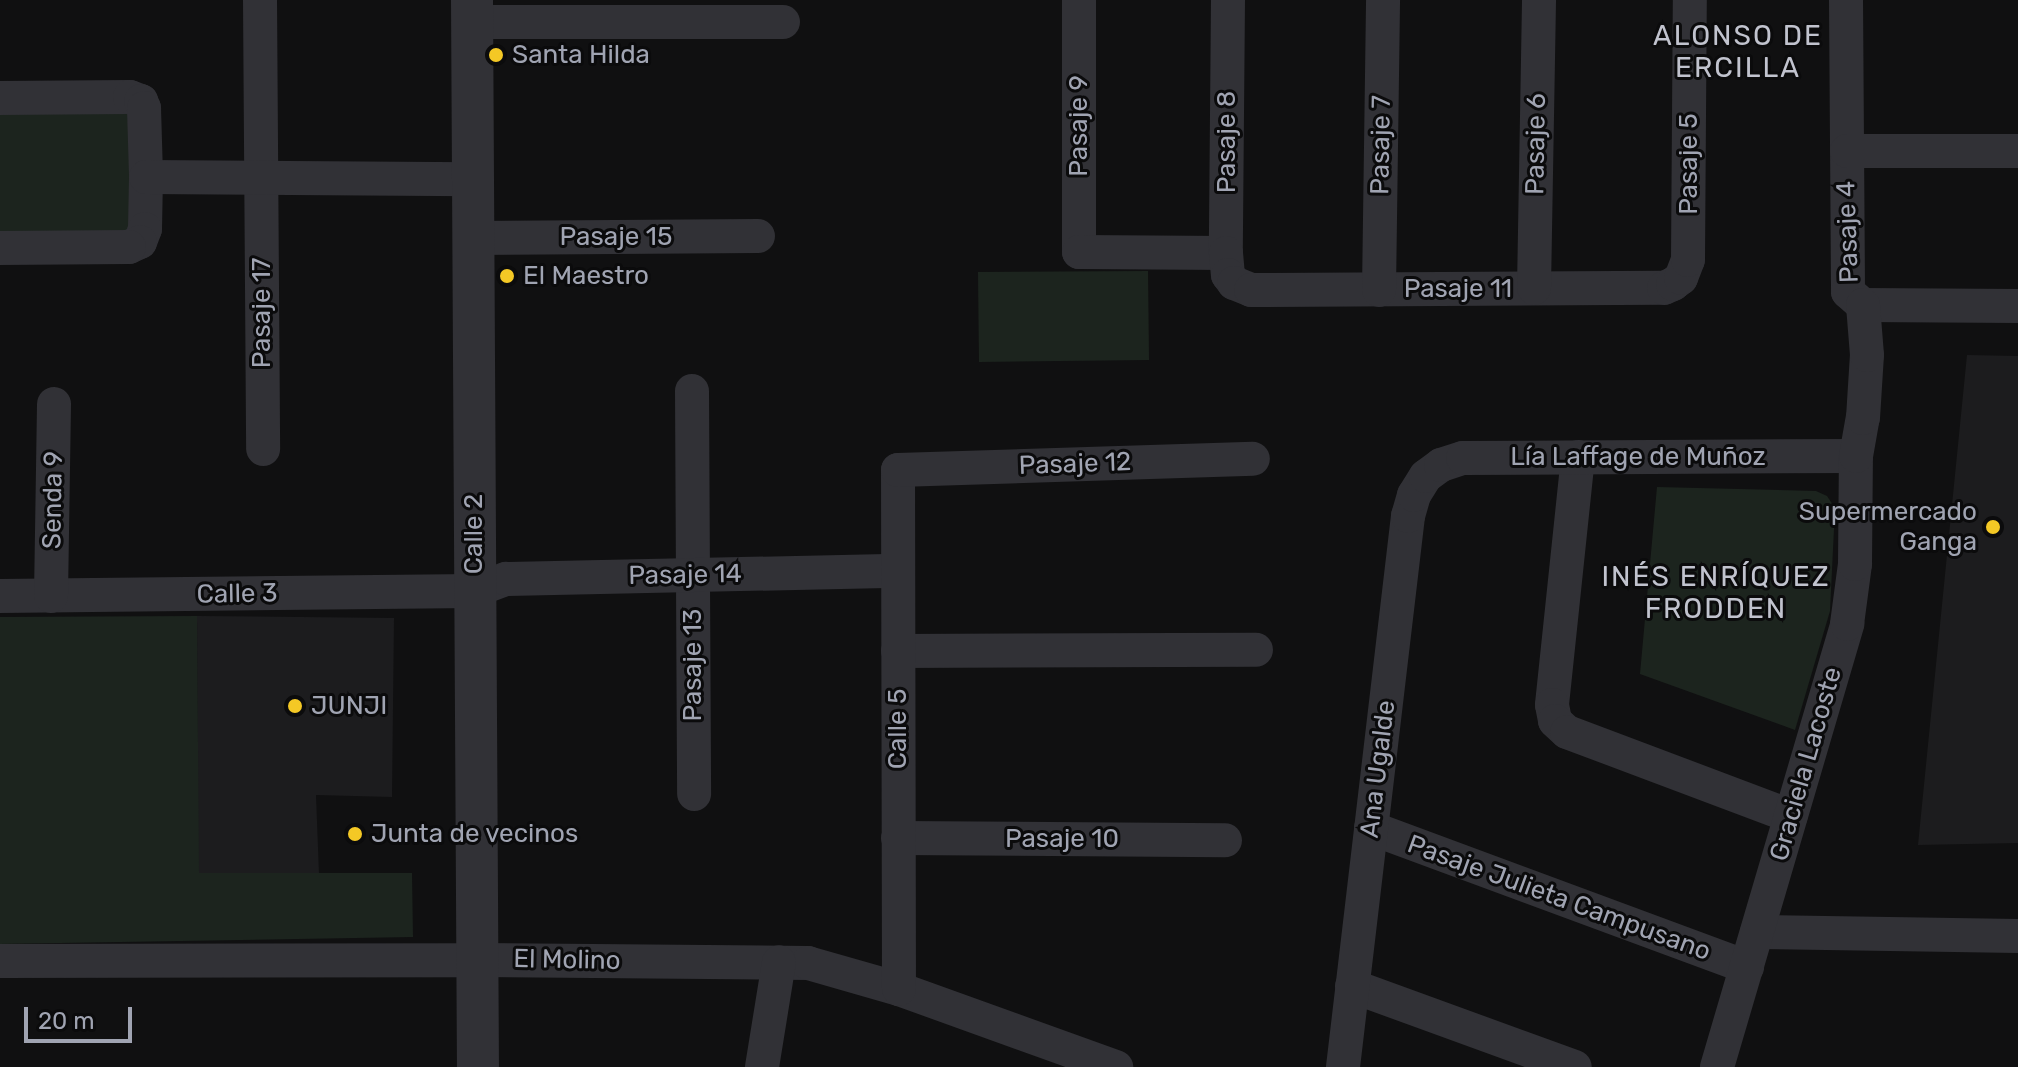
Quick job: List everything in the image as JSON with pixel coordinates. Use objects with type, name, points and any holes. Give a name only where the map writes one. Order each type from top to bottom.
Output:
[{"type":"street","name":"Pasaje 17","points":[[260,0],[263,449]]},
{"type":"street","name":"Pasaje 9","points":[[1079,0],[1079,252],[1230,268]]},
{"type":"street","name":"Pasaje 8","points":[[1228,0],[1230,268]]},
{"type":"street","name":"Pasaje 7","points":[[1379,290],[1383,0]]},
{"type":"street","name":"Pasaje 6","points":[[1534,288],[1539,0]]},
{"type":"street","name":"Pasaje 5","points":[[1681,278],[1688,260],[1690,0]]},
{"type":"street","name":"Pasaje 4","points":[[1846,0],[1847,285],[1851,298],[1863,305],[1867,355],[1863,418],[1856,456]]},
{"type":"street","points":[[472,11],[783,22]]},
{"type":"street","name":"Calle 2","points":[[472,11],[478,1067]]},
{"type":"street","points":[[0,98],[130,97],[141,101],[144,108],[146,177],[145,229],[140,242],[129,247],[0,248]]},
{"type":"street","points":[[1847,151],[2018,151]]},
{"type":"street","points":[[146,177],[473,179]]},
{"type":"street","name":"Pasaje 15","points":[[473,238],[758,236]]},
{"type":"street","name":"Pasaje 11","points":[[1230,268],[1251,290],[1664,288],[1681,278]]},
{"type":"street","points":[[1863,305],[2018,306]]},
{"type":"street","name":"Pasaje 13","points":[[692,391],[694,794]]},
{"type":"street","name":"Senda 9","points":[[51,596],[54,404]]},
{"type":"street","name":"Lía Laffage de Muñoz","points":[[1426,476],[1441,465],[1463,458],[1856,456]]},
{"type":"street","name":"Graciela Lacoste","points":[[1717,1067],[1852,597],[1856,456]]},
{"type":"street","points":[[1578,457],[1552,705],[1555,721],[1567,732],[1791,816]]},
{"type":"street","name":"Pasaje 12","points":[[898,470],[1253,459]]},
{"type":"street","name":"Calle 5","points":[[898,470],[899,989]]},
{"type":"street","name":"Ana Ugalde","points":[[1343,1067],[1408,516],[1414,495],[1426,476]]},
{"type":"street","name":"Pasaje 14","points":[[474,591],[506,579],[898,571]]},
{"type":"street","name":"Calle 3","points":[[0,596],[474,591]]},
{"type":"street","points":[[898,651],[1256,650]]},
{"type":"street","name":"Pasaje Julieta Campusano","points":[[1371,828],[1747,967]]},
{"type":"street","name":"Pasaje 10","points":[[898,838],[1225,840]]},
{"type":"street","points":[[1757,932],[2018,936]]},
{"type":"street","name":"El Molino","points":[[0,961],[779,962],[829,968],[899,989],[1116,1067]]},
{"type":"street","points":[[762,1067],[779,962]]},
{"type":"street","points":[[1352,986],[1575,1067]]},
{"type":"shaded area","points":[[132,106],[134,240],[0,242],[0,108]]},
{"type":"shaded area","points":[[1148,271],[1149,360],[979,362],[978,272]]},
{"type":"shaded area","points":[[1967,355],[2018,356],[2018,843],[1918,845]]},
{"type":"shaded area","points":[[1657,487],[1816,491],[1827,496],[1835,508],[1830,611],[1795,730],[1640,674]]},
{"type":"shaded area","name":"JUNJI","points":[[197,616],[394,618],[392,797],[316,795],[319,874],[198,874]]},
{"type":"shaded area","points":[[197,616],[199,873],[412,873],[413,937],[0,944],[0,617]]},
{"type":"place","name":"Santa Hilda","points":[[496,55]]},
{"type":"place","name":"El Maestro","points":[[507,276]]},
{"type":"place","name":"Supermercado Ganga","points":[[1993,527]]},
{"type":"place","name":"JUNJI","points":[[295,706]]},
{"type":"place","name":"Junta de vecinos","points":[[355,834]]},
{"type":"district","name":"ALONSO DE ERCILLA","points":[[1738,52]]},
{"type":"district","name":"INÉS ENRÍQUEZ FRODDEN","points":[[1716,593]]}]
